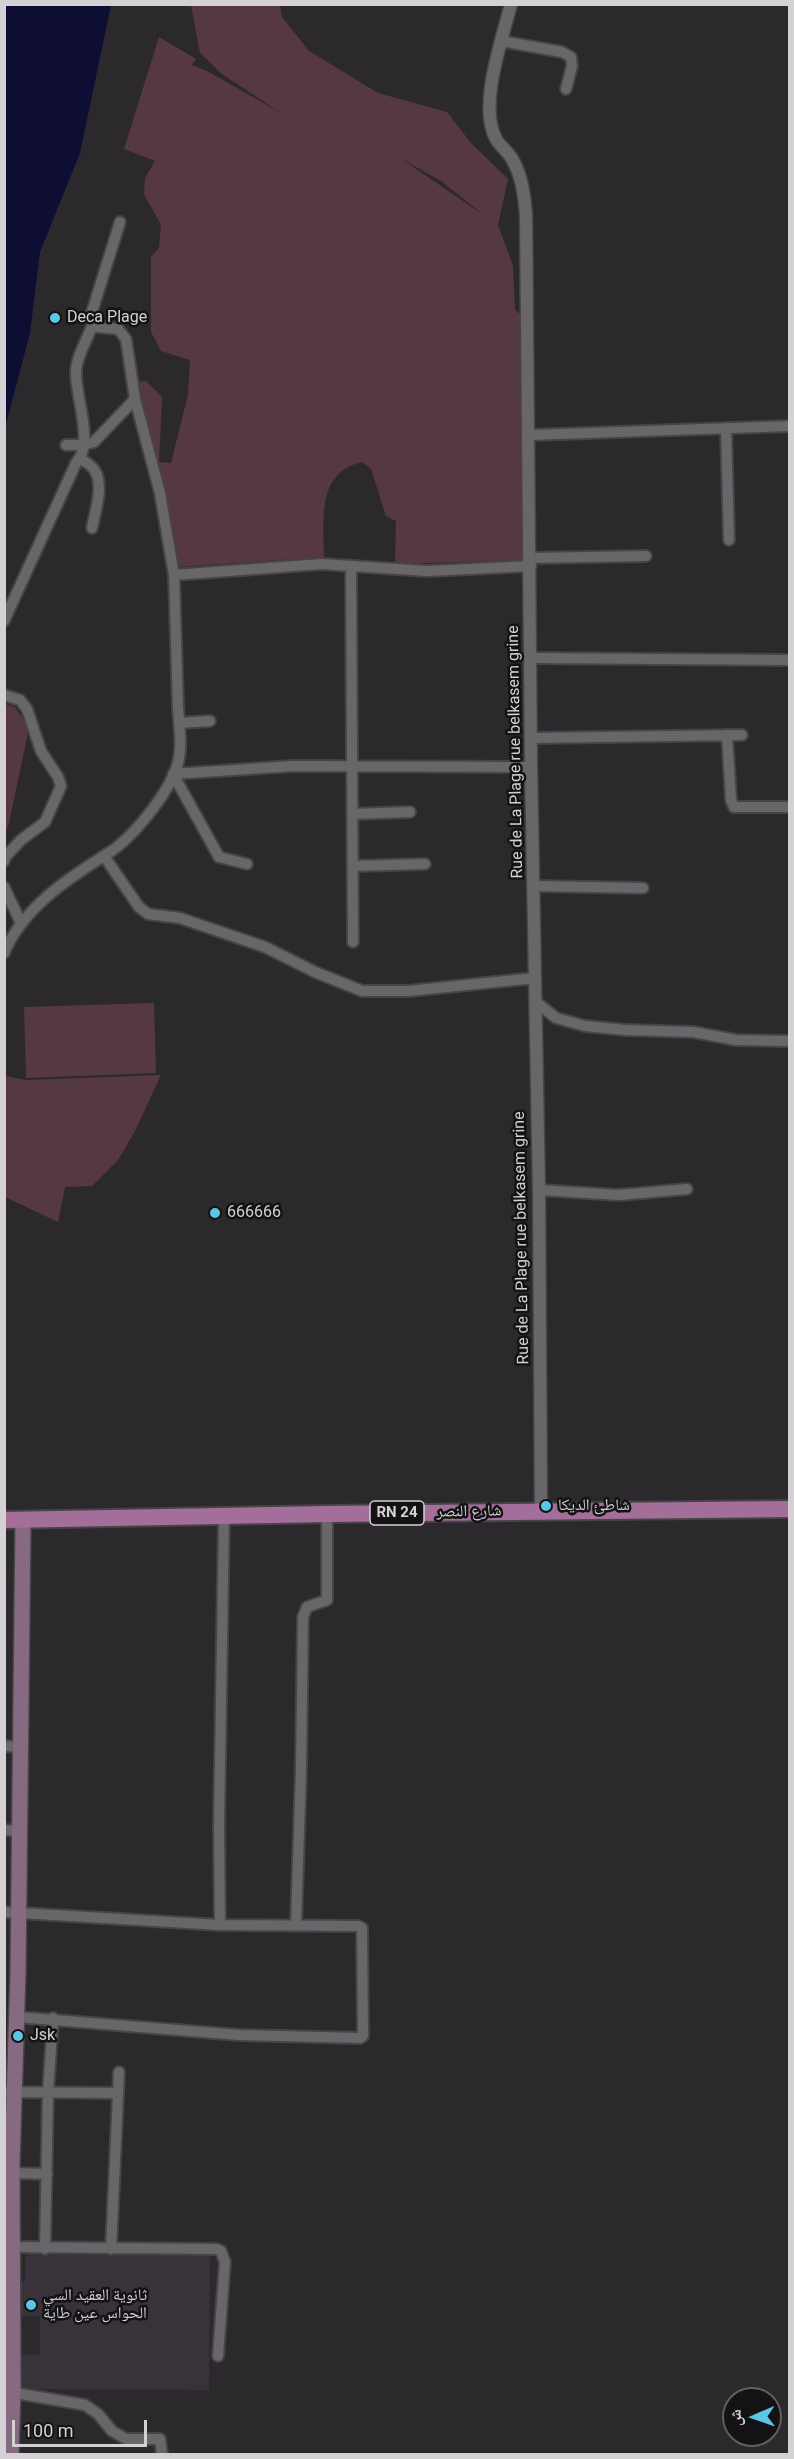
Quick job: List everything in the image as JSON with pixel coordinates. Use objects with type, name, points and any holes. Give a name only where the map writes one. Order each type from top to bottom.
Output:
[{"type":"main road","name":"شارع النصر","points":[[4,1520],[789,1509]]},
{"type":"main road","points":[[11,2454],[8,2277],[12,2247],[9,2092],[10,2046],[17,2017],[11,2000],[12,1912],[21,1831],[23,1520]]},
{"type":"street","name":"Rue de La Plage rue belkasem grine","points":[[511,4],[501,41],[489,115],[496,139],[511,158],[523,184],[526,214],[541,1512]]},
{"type":"street","points":[[501,41],[562,52],[571,57],[572,66],[566,89]]},
{"type":"street","points":[[4,621],[76,463],[81,459],[83,428],[76,369],[93,324],[91,315],[120,222]]},
{"type":"street","points":[[4,953],[12,934],[53,892],[127,838],[169,784],[179,760],[174,575],[160,493],[135,399],[126,339],[123,332],[118,329],[98,327],[93,324]]},
{"type":"street","points":[[66,445],[83,445],[94,442],[135,399]]},
{"type":"street","points":[[530,435],[789,426]]},
{"type":"street","points":[[726,428],[729,540]]},
{"type":"street","points":[[81,459],[95,468],[98,477],[98,493],[92,528]]},
{"type":"street","points":[[174,575],[322,564],[427,571],[530,562],[646,556]]},
{"type":"street","points":[[351,566],[353,942]]},
{"type":"street","points":[[531,658],[789,660]]},
{"type":"street","points":[[4,694],[20,700],[27,709],[41,751],[58,777],[61,786],[45,822],[21,840],[4,861]]},
{"type":"street","points":[[179,723],[210,720]]},
{"type":"street","points":[[727,735],[731,800],[734,807],[788,807]]},
{"type":"street","points":[[531,738],[742,735]]},
{"type":"street","points":[[173,774],[293,766],[531,767]]},
{"type":"street","points":[[173,774],[219,857],[248,864]]},
{"type":"street","points":[[352,814],[410,812]]},
{"type":"street","points":[[104,856],[139,907],[148,914],[180,918],[265,947],[315,972],[362,991],[408,991],[535,978]]},
{"type":"street","points":[[353,866],[425,864]]},
{"type":"street","points":[[534,886],[643,888]]},
{"type":"street","points":[[4,887],[21,923]]},
{"type":"street","points":[[536,1002],[556,1018],[585,1026],[693,1032],[736,1041],[788,1041]]},
{"type":"street","points":[[539,1191],[619,1195],[687,1189]]},
{"type":"street","points":[[296,1925],[302,1769],[303,1617],[307,1607],[327,1600],[327,1514]]},
{"type":"street","points":[[220,1925],[219,1825],[224,1516]]},
{"type":"street","points":[[4,1746],[22,1747]]},
{"type":"street","points":[[4,1830],[21,1831]]},
{"type":"street","points":[[12,1912],[220,1925],[358,1926],[362,1928],[363,2036],[360,2038],[239,2035],[53,2018],[17,2017]]},
{"type":"street","points":[[45,2249],[48,2093],[53,2018]]},
{"type":"street","points":[[111,2249],[119,2072]]},
{"type":"street","points":[[9,2092],[118,2093]]},
{"type":"street","points":[[10,2167],[47,2174]]},
{"type":"street","points":[[12,2247],[216,2249],[221,2251],[225,2262],[218,2356]]},
{"type":"street","points":[[9,2391],[86,2405],[98,2414],[112,2431],[126,2439],[160,2439],[162,2454]]},
{"type":"shaded area","points":[[5,4],[111,5],[80,153],[40,252],[30,333],[5,428]]},
{"type":"shaded area","points":[[191,5],[280,5],[282,17],[309,51],[378,93],[447,112],[471,143],[508,179],[498,225],[513,266],[515,309],[524,319],[524,560],[395,564],[396,521],[386,516],[371,469],[362,462],[347,468],[337,476],[330,487],[324,513],[324,557],[178,567],[173,555],[139,398],[138,382],[146,381],[162,397],[159,462],[171,463],[188,395],[190,360],[161,351],[151,332],[151,257],[159,248],[161,225],[144,194],[145,178],[155,161],[124,149],[159,37],[196,59],[192,65],[207,71],[281,113],[222,74],[200,53]],"holes":[[[400,158],[441,181],[485,216]]]},
{"type":"shaded area","points":[[5,704],[15,707],[29,728],[5,834]]},
{"type":"shaded area","points":[[154,1003],[156,1073],[26,1078],[24,1007]]},
{"type":"shaded area","points":[[161,1075],[135,1131],[118,1160],[92,1186],[65,1187],[58,1222],[5,1197],[5,1076],[27,1080]]},
{"type":"shaded area","points":[[26,2254],[210,2255],[209,2390],[19,2389],[19,2355],[40,2354],[40,2316],[20,2316],[20,2282],[25,2282]]},
{"type":"place","name":"Deca Plage","points":[[55,318]]},
{"type":"place","name":"666666","points":[[215,1213]]},
{"type":"place","name":"شاطئ الديكا","points":[[546,1506]]},
{"type":"place","name":"Jsk","points":[[18,2036]]},
{"type":"place","name":"ثانوية العقيد السي الحواس عين طاية","points":[[31,2305]]}]
